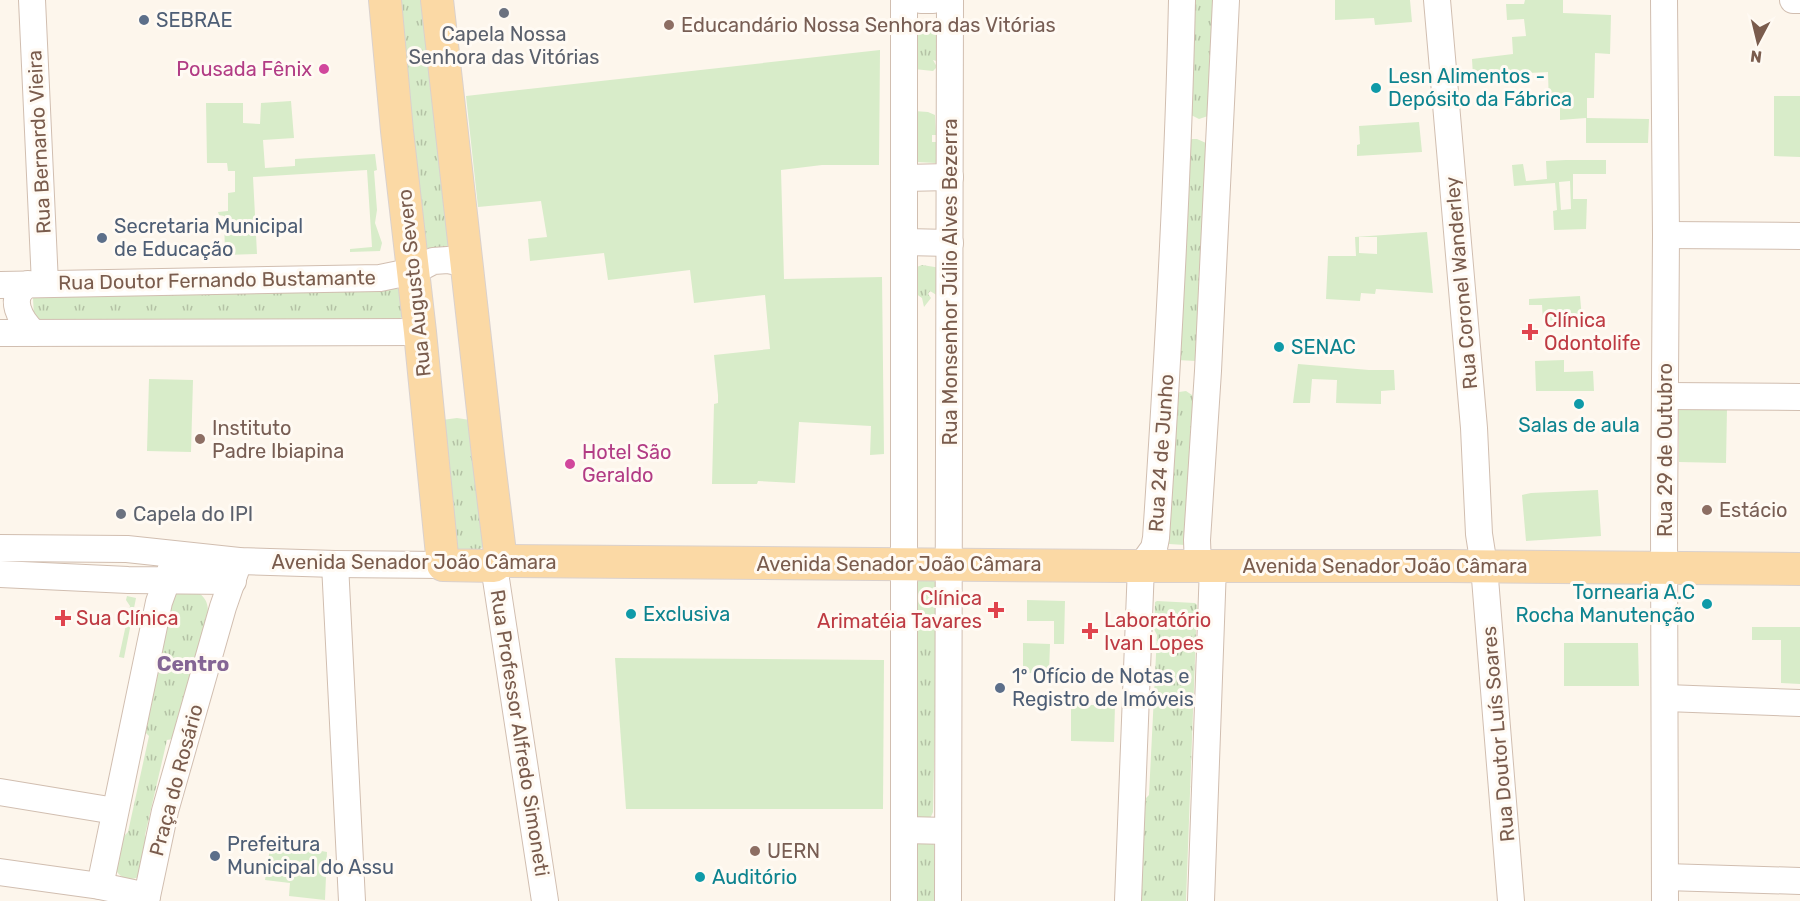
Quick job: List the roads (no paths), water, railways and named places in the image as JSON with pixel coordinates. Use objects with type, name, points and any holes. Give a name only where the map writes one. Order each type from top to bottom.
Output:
[{"type":"main road","name":"Rua Augusto Severo","points":[[385,0],[443,565]]},
{"type":"main road","points":[[437,0],[498,563]]},
{"type":"main road","name":"Avenida Senador João Câmara","points":[[443,565],[498,563],[1800,568]]},
{"type":"street","name":"Rua Bernardo Vieira","points":[[32,0],[37,284]]},
{"type":"street","points":[[904,0],[904,901]]},
{"type":"street","points":[[921,0],[933,0]]},
{"type":"street","name":"Rua Monsenhor Júlio Alves Bezerra","points":[[948,901],[950,0]]},
{"type":"street","name":"Rua 24 de Junho","points":[[1128,901],[1141,566],[1154,548],[1156,538],[1167,369],[1180,108],[1182,0]]},
{"type":"street","points":[[1201,901],[1205,566],[1197,540],[1208,371],[1226,0]]},
{"type":"street","name":"Rua Coronel Wanderley","points":[[1437,0],[1473,416],[1479,534],[1484,566]]},
{"type":"street","name":"Rua 29 de Outubro","points":[[1664,0],[1665,889]]},
{"type":"street","points":[[1180,108],[1187,119],[1199,123],[1211,120],[1220,111]]},
{"type":"street","points":[[1178,144],[1182,137],[1189,133],[1204,132],[1211,135],[1219,148]]},
{"type":"street","points":[[904,178],[951,177]]},
{"type":"street","points":[[1666,235],[1800,236]]},
{"type":"street","points":[[904,242],[950,243]]},
{"type":"street","name":"Rua Doutor Fernando Bustamante","points":[[0,285],[380,278],[414,271],[433,261],[448,260],[467,264]]},
{"type":"street","points":[[34,333],[24,324],[18,310],[18,295],[22,288],[37,284]]},
{"type":"street","points":[[0,333],[420,332]]},
{"type":"street","points":[[1167,369],[1208,371]]},
{"type":"street","points":[[1666,396],[1800,398]]},
{"type":"street","name":"Avenida Senador João Câmara","points":[[0,548],[127,549],[190,564],[236,571],[335,564],[443,565]]},
{"type":"street","name":"Rua Professor Alfredo Simoneti","points":[[498,563],[545,901]]},
{"type":"street","name":"Avenida Senador João Câmara","points":[[0,574],[167,580],[190,564]]},
{"type":"street","points":[[335,564],[352,901]]},
{"type":"street","name":"Rua Doutor Luís Soares","points":[[1484,566],[1511,901]]},
{"type":"street","name":"Praça do Rosário","points":[[146,898],[165,811],[236,571]]},
{"type":"street","points":[[100,886],[159,602],[167,580]]},
{"type":"street","points":[[1666,698],[1800,703]]},
{"type":"street","points":[[0,792],[115,811]]},
{"type":"street","points":[[904,830],[948,831]]},
{"type":"street","points":[[0,872],[100,886],[146,898]]},
{"type":"street","points":[[1665,889],[1800,880]]},
{"type":"place","name":"Capela Nossa Senhora das Vitórias","points":[[504,13]]},
{"type":"place","name":"SEBRAE","points":[[144,20]]},
{"type":"place","name":"Educandário Nossa Senhora das Vitórias","points":[[669,25]]},
{"type":"place","name":"Pousada Fênix","points":[[324,69]]},
{"type":"place","name":"Lesn Alimentos - Depósito da Fábrica","points":[[1376,88]]},
{"type":"place","name":"Secretaria Municipal de Educação","points":[[102,238]]},
{"type":"place","name":"Clínica Odontolife","points":[[1530,332]]},
{"type":"place","name":"SENAC","points":[[1279,347]]},
{"type":"place","name":"Salas de aula","points":[[1579,404]]},
{"type":"place","name":"Instituto Padre Ibiapina","points":[[200,439]]},
{"type":"place","name":"Hotel São Geraldo","points":[[570,464]]},
{"type":"place","name":"Estácio","points":[[1707,510]]},
{"type":"place","name":"Capela do IPI","points":[[121,514]]},
{"type":"place","name":"Tornearia A.C Rocha Manutenção","points":[[1707,604]]},
{"type":"place","name":"Clínica Arimatéia Tavares","points":[[996,610]]},
{"type":"place","name":"Exclusiva","points":[[631,614]]},
{"type":"place","name":"Sua Clínica","points":[[63,618]]},
{"type":"place","name":"Laboratório Ivan Lopes","points":[[1090,631]]},
{"type":"place","name":"1º Ofício de Notas e Registro de Imóveis","points":[[1000,688]]},
{"type":"place","name":"UERN","points":[[755,851]]},
{"type":"place","name":"Prefeitura Municipal do Assu","points":[[215,856]]},
{"type":"place","name":"Auditório","points":[[700,877]]},
{"type":"district","name":"Centro","points":[[193,664]]}]
